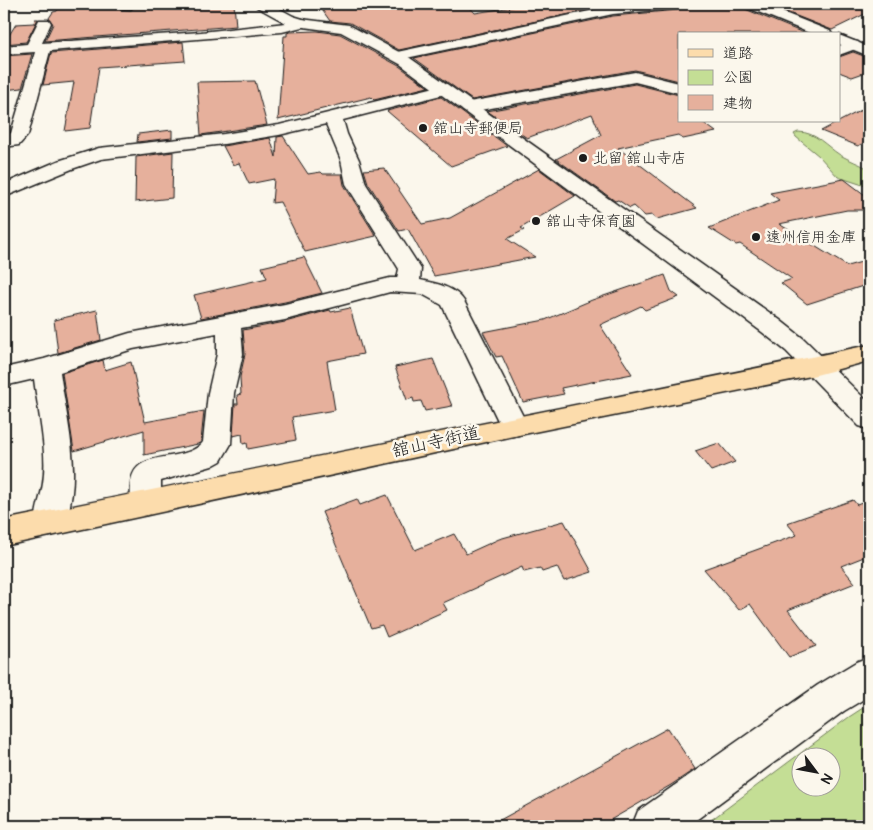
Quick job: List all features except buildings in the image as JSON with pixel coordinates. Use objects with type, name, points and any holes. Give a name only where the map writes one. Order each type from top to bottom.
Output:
[{"type":"main road","name":"舘山寺街道","points":[[4,533],[514,426],[816,366],[869,353]]},
{"type":"street","points":[[122,4],[131,4]]},
{"type":"street","points":[[262,4],[288,19],[301,23],[344,28],[397,56],[771,326],[795,345],[869,419]]},
{"type":"street","points":[[397,56],[613,10],[678,4]]},
{"type":"street","points":[[751,4],[821,32]]},
{"type":"street","points":[[4,142],[13,141],[19,135],[44,23]]},
{"type":"street","points":[[4,50],[193,44],[301,23]]},
{"type":"street","points":[[846,48],[869,52]]},
{"type":"street","points":[[469,108],[635,77],[678,88]]},
{"type":"street","points":[[4,191],[66,165],[99,154],[204,133],[279,130],[443,90]]},
{"type":"street","points":[[333,116],[338,134],[350,160],[356,184],[410,269],[408,284]]},
{"type":"street","points":[[4,377],[46,367],[130,341],[229,324],[339,299],[390,285],[408,284],[425,286],[440,292],[452,301],[514,426]]},
{"type":"street","points":[[146,503],[146,479],[150,473],[198,461],[214,451],[217,444],[221,393],[230,354],[229,324]]},
{"type":"street","points":[[46,367],[59,465],[58,484],[50,523]]},
{"type":"street","points":[[653,826],[831,698],[869,675]]},
{"type":"green space","points":[[798,132],[816,137],[840,155],[869,169],[869,187],[838,177],[819,156],[796,137],[794,134]]},
{"type":"green space","points":[[869,704],[869,826],[703,826],[790,761],[790,798],[840,798],[840,748],[807,748]]},
{"type":"place","name":"舘山寺郵便局","points":[[423,128]]},
{"type":"place","name":"北留 舘山寺店","points":[[583,158]]},
{"type":"place","name":"舘山寺保育園","points":[[536,221]]},
{"type":"place","name":"遠州信用金庫","points":[[756,237]]}]
